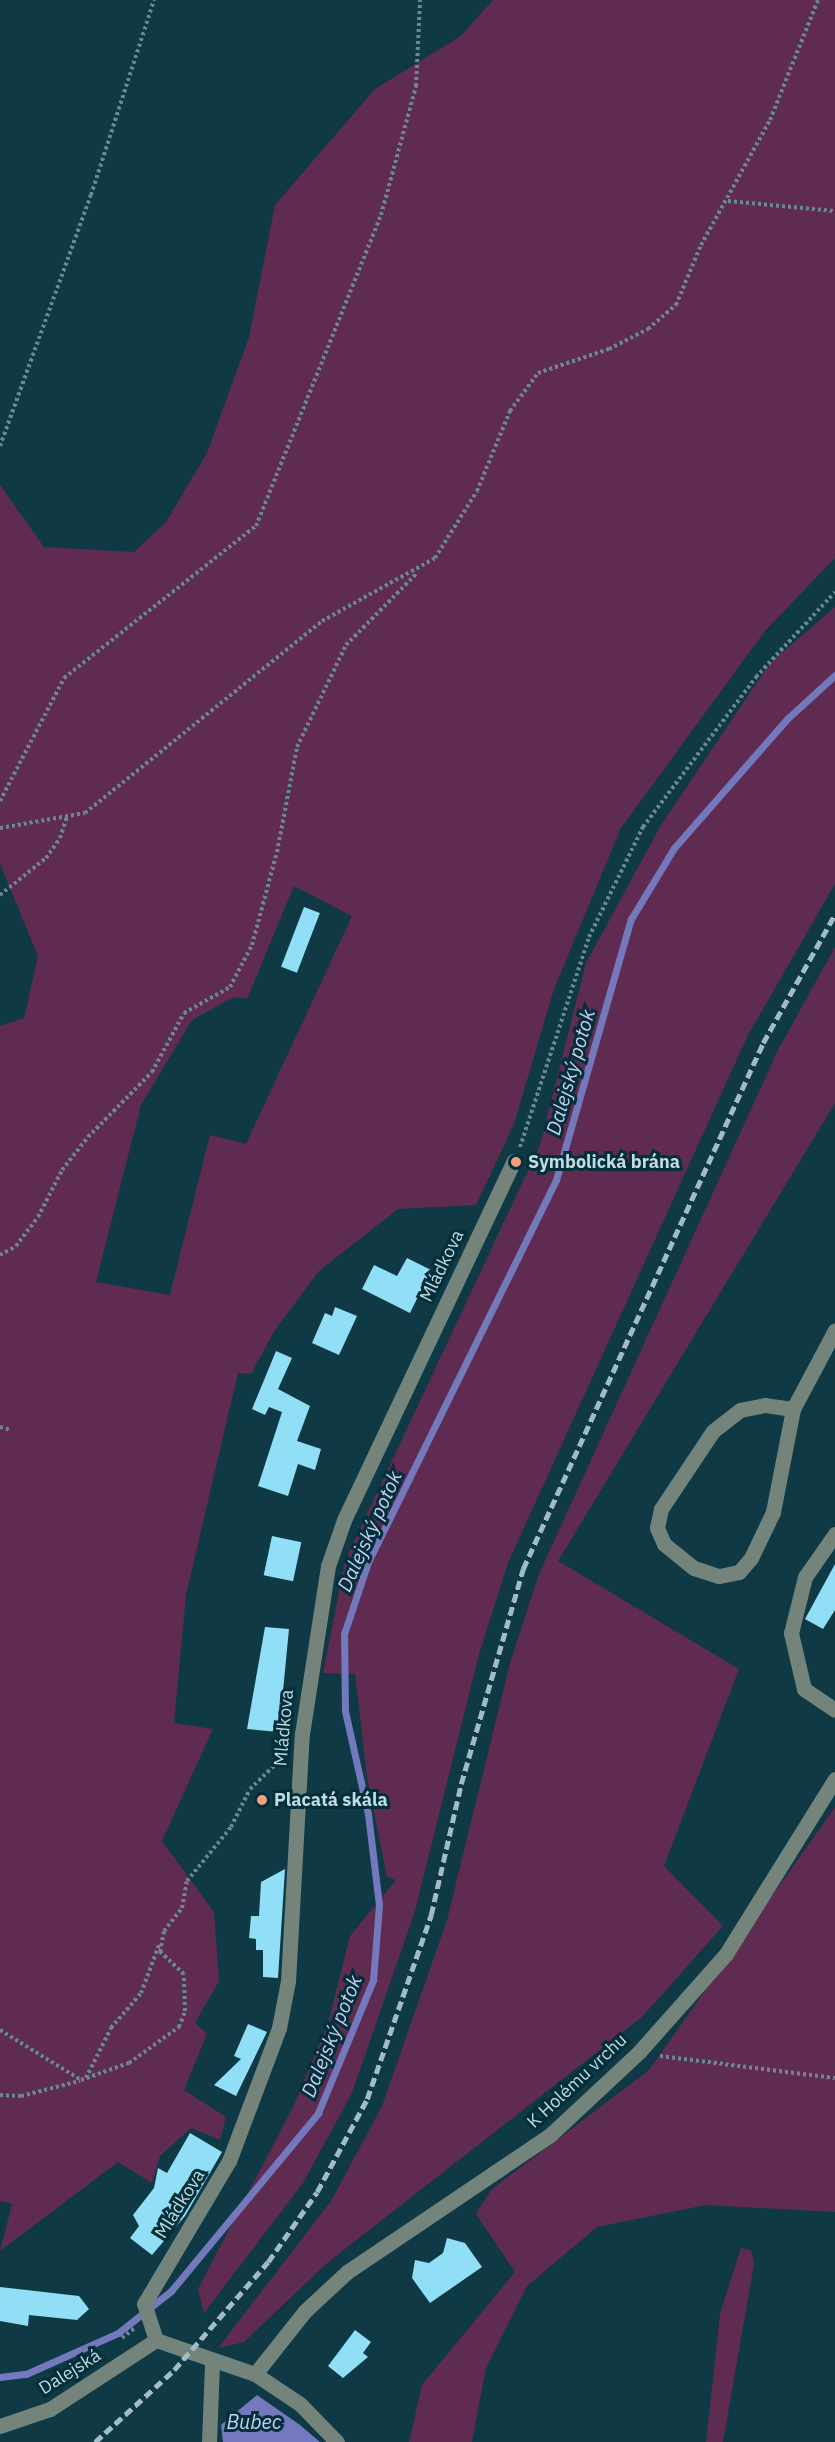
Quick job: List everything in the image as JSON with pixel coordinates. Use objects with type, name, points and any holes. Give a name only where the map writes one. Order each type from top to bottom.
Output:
[{"type":"street","name":"Mládkova","points":[[156,2340],[144,2304],[229,2161],[279,2028],[288,1981],[300,1752],[310,1656],[328,1566],[344,1520],[514,1161]]},
{"type":"street","points":[[794,1409],[765,1405],[740,1410],[712,1431],[661,1509],[657,1528],[664,1544],[694,1568],[719,1576],[739,1572],[751,1557],[772,1512],[794,1409],[835,1330]]},
{"type":"street","points":[[835,1533],[805,1577],[791,1633],[804,1689],[835,1710]]},
{"type":"street","name":"K Holému vrchu","points":[[255,2374],[306,2312],[347,2272],[549,2136],[639,2052],[726,1954],[835,1779]]},
{"type":"street","points":[[156,2340],[177,2343],[212,2363],[255,2374],[300,2404],[337,2442]]},
{"type":"street","name":"Dalejská","points":[[0,2426],[50,2409],[156,2340]]},
{"type":"street","points":[[209,2442],[212,2363]]},
{"type":"path","points":[[0,446],[91,195],[154,0]]},
{"type":"path","points":[[0,801],[64,678],[256,526],[381,215],[416,86],[420,0]]},
{"type":"path","points":[[0,1255],[16,1246],[38,1217],[62,1170],[88,1137],[152,1072],[184,1013],[230,987],[252,945],[278,852],[297,747],[346,645],[450,540],[510,411],[538,374],[609,349],[648,329],[676,305],[701,245],[728,201],[770,120],[818,0]]},
{"type":"path","points":[[728,201],[835,211]]},
{"type":"path","points":[[0,828],[84,813],[321,621],[420,570]]},
{"type":"path","points":[[514,1161],[589,937],[644,827],[756,677],[835,592]]},
{"type":"path","points":[[0,895],[46,858],[60,838],[67,816]]},
{"type":"path","points":[[0,1427],[11,1430]]},
{"type":"path","points":[[86,2078],[111,2028],[141,1993],[159,1944],[182,1908],[187,1881],[231,1827],[250,1789],[278,1758],[300,1752]]},
{"type":"path","points":[[0,2095],[21,2096],[81,2080],[129,2063],[179,2027],[185,2011],[184,1974],[159,1944]]},
{"type":"path","points":[[0,2030],[81,2080]]},
{"type":"path","points":[[639,2052],[835,2078]]},
{"type":"shaded area","points":[[493,0],[835,0],[835,558],[765,631],[621,828],[554,989],[514,1124],[476,1205],[398,1209],[319,1271],[275,1330],[251,1374],[238,1373],[186,1595],[174,1723],[213,1729],[162,1841],[214,1912],[219,1981],[195,2023],[207,2034],[184,2090],[226,2117],[220,2140],[191,2128],[160,2156],[152,2183],[118,2162],[0,2251],[12,2204],[0,2201],[0,1026],[24,1018],[38,956],[0,864],[0,485],[44,547],[134,552],[166,522],[207,453],[249,337],[275,205],[375,89],[461,36]],"holes":[[[294,886],[352,916],[246,1144],[210,1135],[170,1295],[96,1282],[141,1105],[192,1020],[234,997],[247,999]]]},
{"type":"shaded area","points":[[835,607],[835,884],[748,1035],[508,1563],[479,1654],[415,1911],[352,2093],[303,2183],[204,2313],[198,2289],[294,2105],[328,2023],[350,1936],[396,1880],[387,1877],[367,1777],[355,1674],[323,1673],[345,1561],[540,1145],[586,963],[661,825],[770,663]]},
{"type":"shaded area","points":[[835,947],[835,1103],[558,1561],[739,1669],[664,1866],[723,1926],[642,2017],[327,2263],[244,2342],[218,2348],[331,2201],[382,2106],[447,1920],[510,1663],[539,1574],[778,1050]]},
{"type":"shaded area","points":[[835,1807],[835,2212],[706,2205],[597,2227],[527,2286],[486,2368],[472,2442],[409,2442],[422,2385],[515,2272],[476,2214],[491,2190],[649,2070]]},
{"type":"shaded area","points":[[741,2248],[751,2250],[754,2264],[723,2442],[706,2442],[720,2314]]},
{"type":"water","name":"Bubec","points":[[257,2395],[320,2442],[223,2442],[221,2425]]},
{"type":"building","points":[[304,907],[320,913],[297,973],[281,967]]},
{"type":"building","points":[[407,1258],[431,1270],[410,1313],[362,1289],[374,1265],[397,1276]]},
{"type":"building","points":[[335,1307],[357,1316],[339,1355],[312,1343],[325,1313],[332,1316]]},
{"type":"building","points":[[276,1351],[292,1358],[278,1389],[310,1406],[297,1441],[321,1449],[315,1470],[298,1464],[288,1496],[258,1486],[282,1412],[269,1407],[265,1415],[252,1409]]},
{"type":"building","points":[[272,1536],[301,1542],[293,1581],[264,1575]]},
{"type":"building","points":[[835,1564],[835,1610],[823,1629],[805,1619]]},
{"type":"building","points":[[265,1627],[289,1629],[279,1732],[247,1729]]},
{"type":"building","points":[[285,1869],[278,1978],[263,1977],[263,1950],[256,1950],[256,1939],[249,1938],[251,1916],[259,1916],[261,1882]]},
{"type":"building","points":[[248,2024],[267,2032],[236,2096],[214,2085],[241,2059],[234,2056]]},
{"type":"building","points":[[190,2133],[222,2152],[185,2216],[152,2255],[130,2238],[139,2226],[133,2215],[154,2188],[158,2168],[167,2173]]},
{"type":"building","points":[[447,2238],[465,2243],[482,2267],[430,2303],[412,2278],[415,2260],[429,2263],[443,2253]]},
{"type":"building","points":[[0,2287],[79,2296],[89,2309],[77,2320],[29,2315],[28,2326],[0,2321]]},
{"type":"building","points":[[355,2330],[371,2342],[363,2353],[368,2357],[343,2378],[328,2366]]},
{"type":"waterway","name":"Dalejský potok","points":[[0,2377],[26,2374],[118,2333],[171,2291],[318,2113],[373,1980],[379,1905],[368,1814],[345,1711],[344,1634],[368,1562],[556,1180],[631,919],[674,848],[788,718],[835,675]]},
{"type":"railway","points":[[95,2442],[174,2370],[268,2262],[317,2192],[367,2099],[431,1915],[461,1784],[523,1569],[763,1043],[835,914]]},
{"type":"place","name":"Symbolická brána","points":[[516,1162]]},
{"type":"place","name":"Placatá skála","points":[[262,1800]]}]
